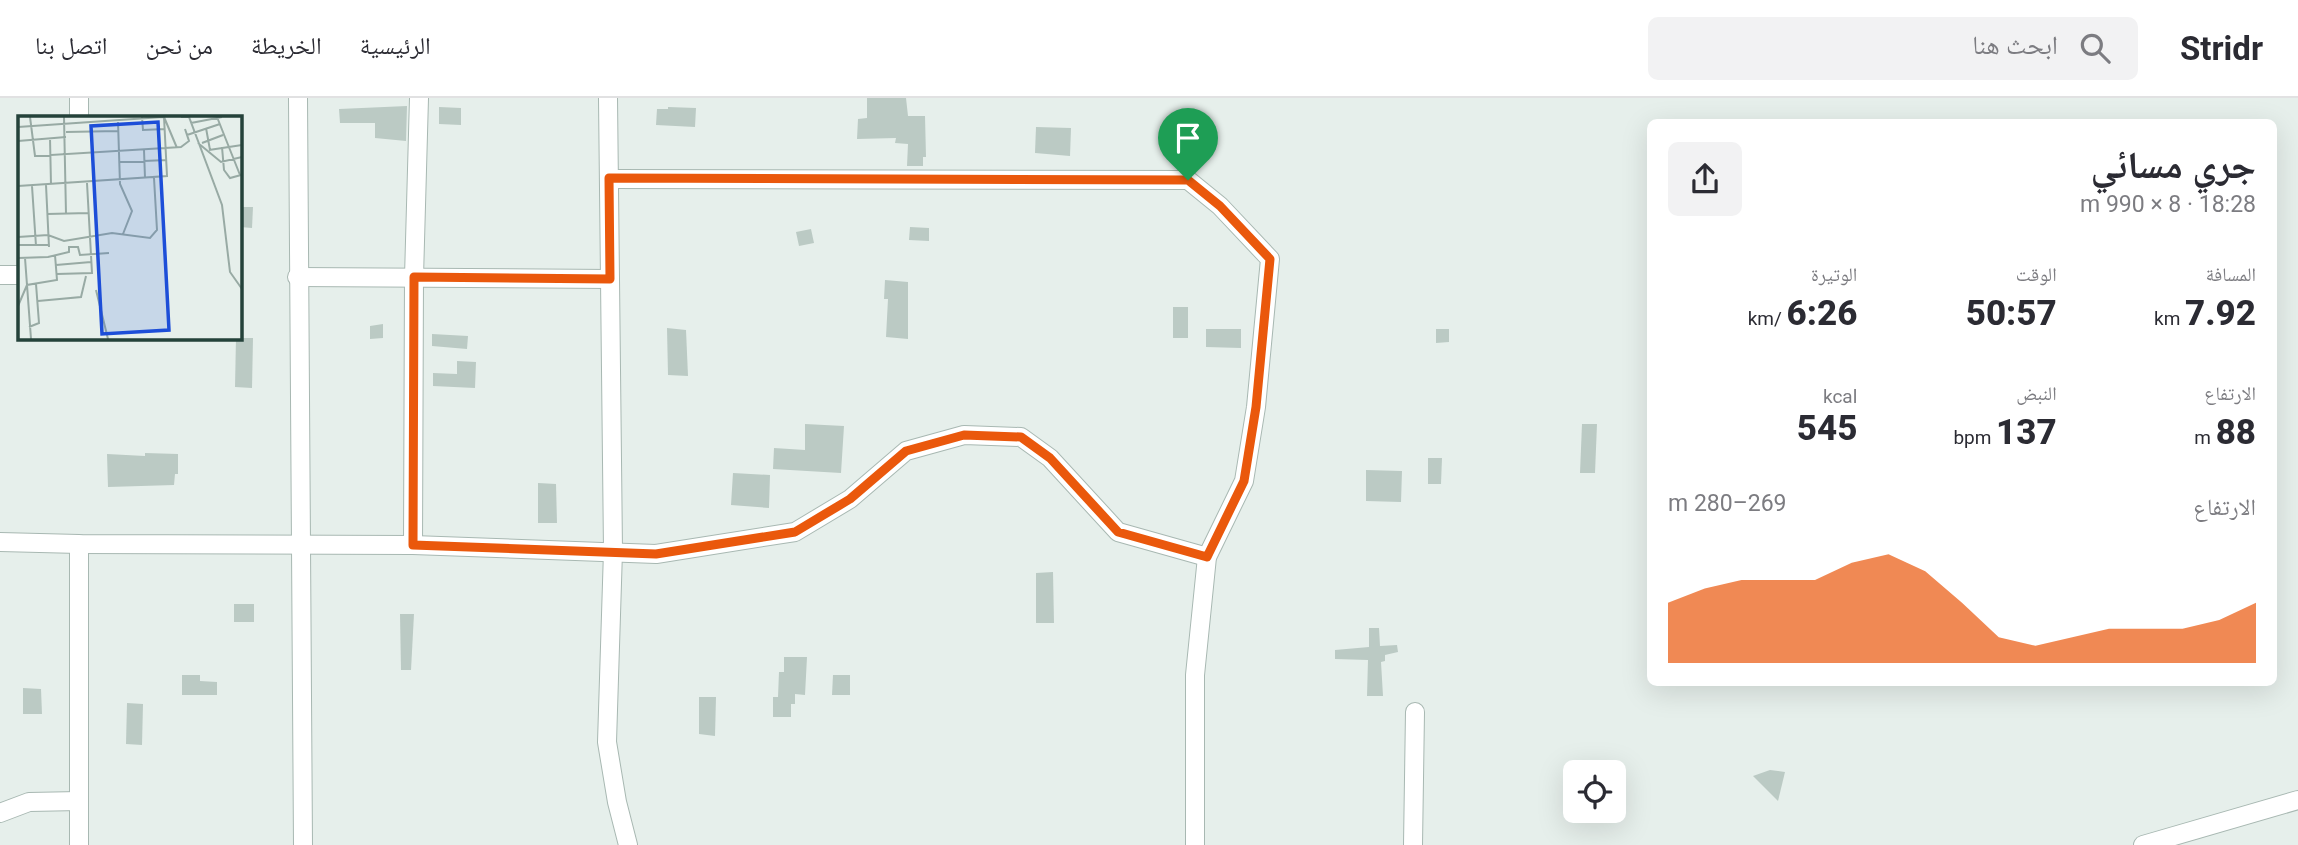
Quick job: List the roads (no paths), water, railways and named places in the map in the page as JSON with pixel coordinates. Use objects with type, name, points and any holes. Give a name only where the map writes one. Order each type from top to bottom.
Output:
[{"type":"street","points":[[79,98],[79,116]]},
{"type":"street","points":[[298,98],[303,845]]},
{"type":"street","points":[[413,545],[414,277],[419,98]]},
{"type":"street","points":[[608,98],[613,551],[607,742],[617,802],[628,845]]},
{"type":"street","points":[[609,178],[1188,180],[1220,206],[1270,259],[1256,407],[1244,481],[1207,557],[1195,674],[1195,845]]},
{"type":"street","points":[[0,275],[18,275]]},
{"type":"street","points":[[298,277],[610,279]]},
{"type":"street","points":[[0,542],[413,545],[656,554],[795,532],[850,499],[906,451],[964,435],[1021,437],[1050,458],[1118,532],[1207,557]]},
{"type":"street","points":[[79,544],[79,845]]},
{"type":"street","points":[[1413,845],[1415,712]]},
{"type":"street","points":[[2143,845],[2298,800]]},
{"type":"street","points":[[0,813],[29,802],[79,801]]}]
